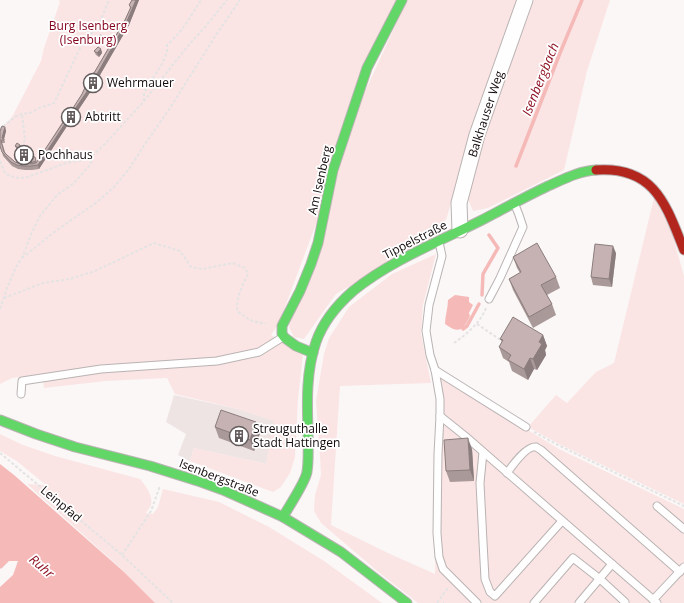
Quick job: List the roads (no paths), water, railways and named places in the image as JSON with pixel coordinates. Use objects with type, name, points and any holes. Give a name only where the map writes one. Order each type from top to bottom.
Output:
[{"type":"street","name":"Am Isenberg","points":[[283,337],[282,326],[300,291],[318,243],[333,170],[348,120],[367,68],[402,0]]},
{"type":"street","name":"Balkhauser Weg","points":[[460,230],[459,203],[477,136],[525,0]]},
{"type":"street","name":"Tippelstraße","points":[[283,517],[302,484],[307,472],[309,379],[313,353],[322,328],[331,315],[342,302],[364,283],[390,266],[565,178],[595,170],[610,170],[633,174],[651,186],[669,212],[684,250]]},
{"type":"street","points":[[283,337],[313,353]]},
{"type":"street","name":"Isenbergstraße","points":[[0,420],[75,447],[166,470],[223,490],[283,517],[341,552],[407,603]]},
{"type":"lane","points":[[490,299],[523,227],[520,215],[514,203]]},
{"type":"lane","points":[[439,241],[442,256],[429,305],[426,331],[440,399],[437,533],[439,557],[443,569],[477,603]]},
{"type":"lane","points":[[21,394],[22,382],[101,369],[216,361],[259,352],[283,337]]},
{"type":"lane","points":[[435,370],[526,427]]},
{"type":"lane","points":[[440,416],[655,601],[682,570],[536,447],[531,447],[526,450],[507,473]]},
{"type":"lane","points":[[483,452],[480,483],[485,579],[490,592],[495,596],[562,520]]},
{"type":"lane","points":[[657,506],[684,529]]},
{"type":"lane","points":[[534,603],[573,558],[600,579],[625,602],[624,603]]},
{"type":"lane","points":[[579,603],[612,564]]},
{"type":"water","points":[[455,295],[469,297],[469,302],[473,305],[469,313],[470,316],[465,325],[463,328],[457,330],[445,324],[448,300]]},
{"type":"water","name":"Ruhr","points":[[0,464],[124,572],[155,603],[0,603],[0,587],[13,575],[18,561],[9,561],[1,569],[0,568]]},
{"type":"waterway","name":"Isenbergbach","points":[[516,166],[582,0]]},
{"type":"waterway","name":"Isenbergbach","points":[[482,295],[483,274],[498,248],[489,235]]},
{"type":"waterway","name":"Isenbergbach","points":[[463,329],[467,326],[479,304]]},
{"type":"place","name":"Wehrmauer","points":[[93,83]]},
{"type":"place","name":"Abtritt","points":[[71,117]]},
{"type":"place","name":"Pochhaus","points":[[24,155]]},
{"type":"place","name":"Streuguthalle Stadt Hattingen","points":[[239,436]]},
{"type":"park label","name":"Burg Isenberg (Isenburg)","points":[[88,33]]}]
